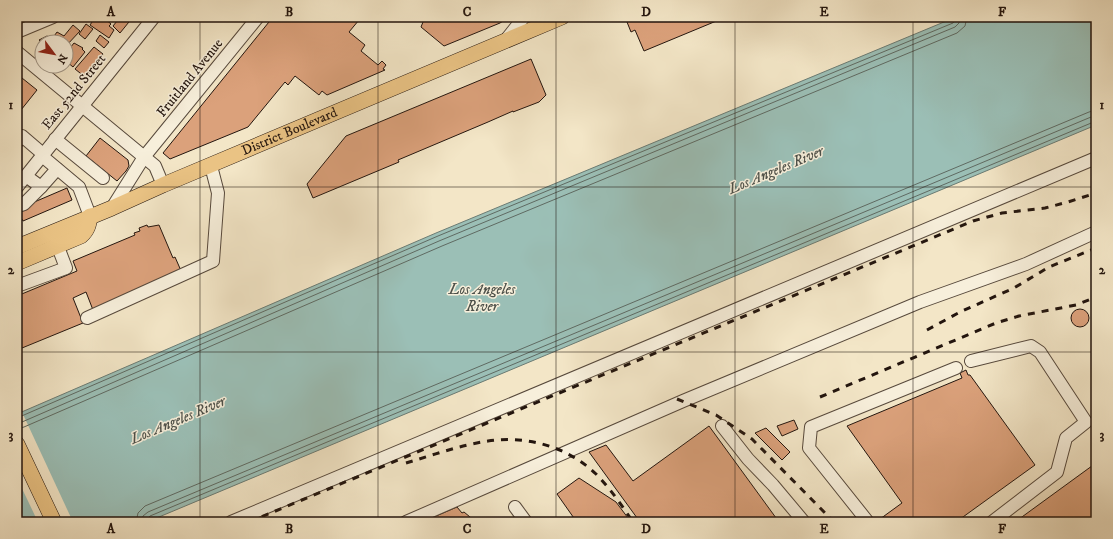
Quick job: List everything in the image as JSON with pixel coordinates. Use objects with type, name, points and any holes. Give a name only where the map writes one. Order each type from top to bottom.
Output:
[{"type":"main road","name":"District Boulevard","points":[[90,216],[562,17]]},
{"type":"main road","points":[[17,247],[55,239],[82,236],[86,232],[90,222],[90,216]]},
{"type":"main road","points":[[17,263],[55,239]]},
{"type":"main road","points":[[17,444],[54,522]]},
{"type":"street","points":[[17,32],[53,17]]},
{"type":"street","name":"East 52nd Street","points":[[17,187],[154,17]]},
{"type":"street","name":"Fruitland Avenue","points":[[112,208],[144,157],[258,17]]},
{"type":"street","points":[[504,41],[524,17]]},
{"type":"street","points":[[17,52],[155,166],[164,185]]},
{"type":"street","points":[[17,142],[22,136],[57,169],[79,187],[90,216]]},
{"type":"street","points":[[55,139],[103,178]]},
{"type":"street","points":[[231,522],[1096,158]]},
{"type":"street","points":[[87,318],[213,261],[218,193],[210,166]]},
{"type":"street","points":[[17,204],[24,204],[57,169]]},
{"type":"street","points":[[26,176],[41,187]]},
{"type":"street","points":[[406,522],[683,401],[920,302],[1026,264],[1096,232]]},
{"type":"street","points":[[17,286],[66,268],[55,239]]},
{"type":"street","points":[[971,361],[1031,346],[1040,352],[1086,422],[1066,438],[1056,472],[992,522]]},
{"type":"street","points":[[868,522],[809,448],[811,427],[956,368]]},
{"type":"street","points":[[722,426],[748,459],[773,485],[804,522]]},
{"type":"street","points":[[515,507],[526,522]]},
{"type":"water","name":"Los Angeles River","points":[[956,17],[1096,17],[1096,125],[147,522],[17,522],[17,414],[436,233]]},
{"type":"pier","points":[[21,410],[73,522],[38,522],[17,478],[17,412]]},
{"type":"building","points":[[96,17],[102,21],[104,18],[111,24],[109,26],[114,30],[109,38],[90,25]]},
{"type":"building","points":[[116,17],[133,17],[120,33],[113,26],[117,21],[115,19]]},
{"type":"building","points":[[273,17],[355,17],[359,20],[349,32],[365,45],[361,51],[378,65],[382,61],[386,65],[383,69],[385,70],[327,95],[322,91],[319,95],[295,76],[288,85],[285,82],[248,127],[170,159],[163,153]]},
{"type":"building","points":[[425,17],[509,17],[500,23],[444,46],[421,27]]},
{"type":"building","points":[[625,17],[726,17],[644,51],[635,30],[631,32]]},
{"type":"building","points":[[86,24],[93,29],[85,39],[79,34]]},
{"type":"building","points":[[73,25],[80,31],[74,37],[74,34],[66,34]]},
{"type":"building","points":[[100,35],[109,42],[104,48],[96,41]]},
{"type":"building","points":[[74,43],[83,48],[82,49],[85,52],[74,66]]},
{"type":"building","points":[[94,47],[103,54],[89,72],[90,73],[85,77],[75,69]]},
{"type":"building","points":[[531,59],[546,95],[539,102],[513,111],[398,160],[399,162],[313,198],[307,184],[346,136]]},
{"type":"building","points":[[17,74],[37,90],[17,115]]},
{"type":"building","points":[[100,138],[128,160],[129,166],[117,181],[86,156]]},
{"type":"building","points":[[67,188],[72,200],[23,221],[22,219],[19,221],[17,218],[21,217],[18,209]]},
{"type":"building","points":[[147,225],[148,227],[159,225],[173,258],[175,257],[182,273],[93,310],[86,292],[73,298],[83,323],[22,348],[17,336],[17,296],[77,271],[73,261],[135,235],[134,233],[140,231],[139,228]]},
{"type":"building","points":[[1080,309],[1084,310],[1088,314],[1088,322],[1084,326],[1080,327],[1076,326],[1072,322],[1071,318],[1072,314],[1076,310]]},
{"type":"building","points":[[966,370],[968,375],[970,375],[1035,465],[956,522],[883,522],[880,519],[902,503],[847,426],[962,378],[960,373]]},
{"type":"building","points":[[794,420],[798,429],[782,436],[777,426]]},
{"type":"building","points":[[709,426],[779,522],[640,522],[589,452],[606,445],[633,481]]},
{"type":"building","points":[[766,428],[790,452],[782,460],[755,433]]},
{"type":"building","points":[[1096,463],[1096,522],[1015,522]]},
{"type":"building","points":[[579,478],[616,502],[631,522],[575,522],[576,521],[557,494]]},
{"type":"building","points":[[457,507],[462,513],[464,512],[476,522],[422,522]]},
{"type":"railway","points":[[249,522],[973,221],[1002,213],[1045,208],[1096,193]]},
{"type":"railway","points":[[927,330],[960,312],[1014,288],[1049,267],[1096,248]]},
{"type":"railway","points":[[820,397],[996,323],[1019,316],[1076,305],[1096,297]]},
{"type":"railway","points":[[677,399],[716,415],[752,439],[834,522]]},
{"type":"railway","points":[[406,463],[457,448],[488,441],[517,440],[546,445],[573,457],[596,474],[611,491],[633,522]]}]
